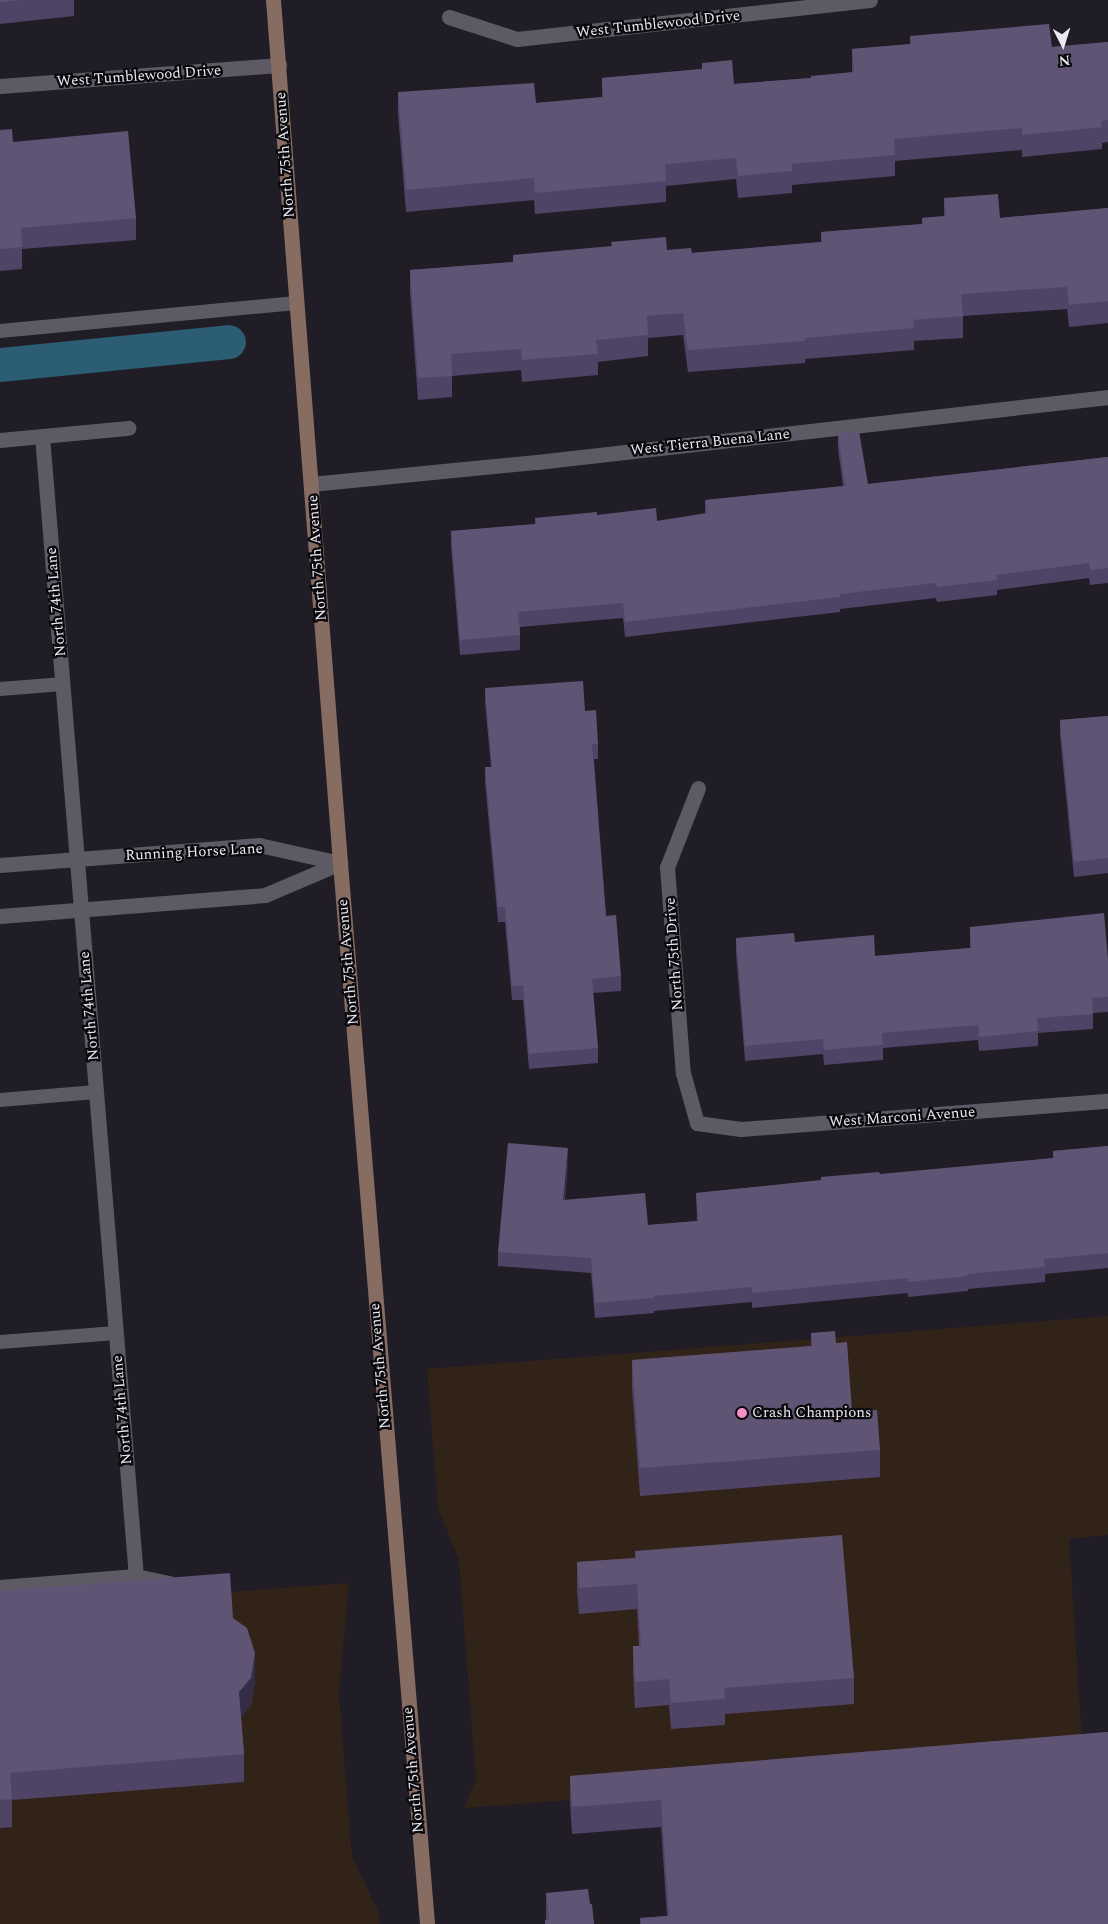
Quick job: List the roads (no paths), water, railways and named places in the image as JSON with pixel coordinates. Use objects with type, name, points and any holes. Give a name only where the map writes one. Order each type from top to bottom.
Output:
[{"type":"main road","name":"North 75th Avenue","points":[[274,0],[340,863],[427,1924]]},
{"type":"street","name":"West Tumblewood Drive","points":[[449,17],[517,39],[864,0]]},
{"type":"street","name":"West Tumblewood Drive","points":[[0,86],[278,65]]},
{"type":"street","name":"West Tierra Buena Lane","points":[[311,484],[547,461],[1108,397]]},
{"type":"street","points":[[0,440],[128,428]]},
{"type":"street","name":"North 74th Lane","points":[[42,436],[136,1576]]},
{"type":"street","name":"North 75th Drive","points":[[697,1123],[683,1073],[667,867],[698,788]]},
{"type":"street","name":"Running Horse Lane","points":[[0,865],[259,845],[340,863]]},
{"type":"street","points":[[0,916],[265,895],[340,863]]},
{"type":"street","name":"West Marconi Avenue","points":[[697,1123],[741,1129],[1108,1101]]},
{"type":"street","points":[[0,1588],[136,1576],[166,1584],[184,1582]]},
{"type":"lane","points":[[0,331],[297,303]]},
{"type":"lane","points":[[0,689],[63,684]]},
{"type":"lane","points":[[0,1100],[96,1092]]},
{"type":"lane","points":[[0,1342],[116,1333]]},
{"type":"waterway","points":[[0,365],[229,342]]},
{"type":"place","name":"Crash Champions","points":[[742,1413]]}]
